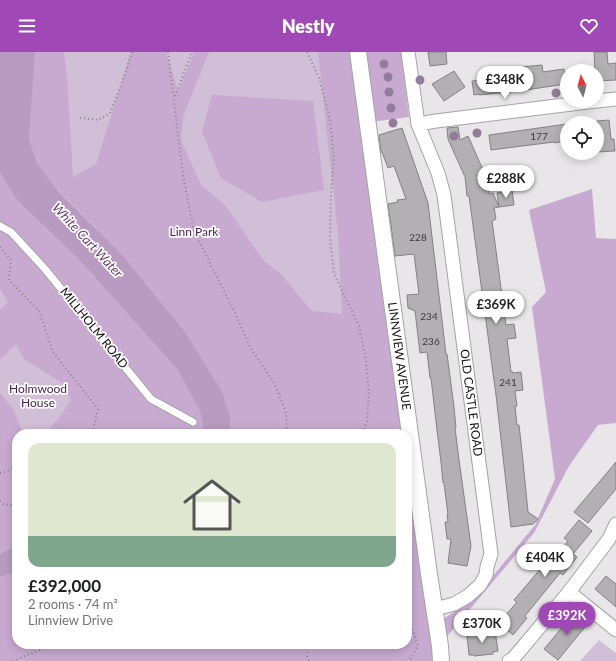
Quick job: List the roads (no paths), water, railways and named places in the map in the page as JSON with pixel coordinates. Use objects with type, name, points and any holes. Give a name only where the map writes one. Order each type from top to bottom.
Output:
[{"type":"street","name":"LINNVIEW AVENUE","points":[[358,52],[409,429]]},
{"type":"street","name":"OLD CASTLE ROAD","points":[[408,52],[418,124],[438,173],[444,195],[491,554],[486,575],[480,585],[468,596],[454,604],[435,609]]},
{"type":"street","points":[[604,100],[616,99]]},
{"type":"street","points":[[418,124],[560,106]]},
{"type":"street","name":"LINNVIEW AVENUE","points":[[412,454],[426,558],[435,609],[441,661]]},
{"type":"street","points":[[508,661],[512,660],[569,592],[609,539],[616,524]]},
{"type":"street","points":[[569,592],[616,630]]},
{"type":"lane","name":"MILLHOLM ROAD","points":[[0,226],[11,232],[45,269],[151,399],[193,422]]},
{"type":"water","name":"White Cart Water","points":[[0,52],[35,52],[29,139],[37,163],[58,191],[122,255],[185,332],[222,392],[230,416],[230,429],[204,429],[200,411],[178,370],[78,258],[17,200],[0,172]]},
{"type":"water","points":[[12,548],[12,573],[0,577],[0,554]]},
{"type":"park label","name":"Linn Park","points":[[194,232]]},
{"type":"park label","name":"Holmwood House","points":[[38,396]]}]
